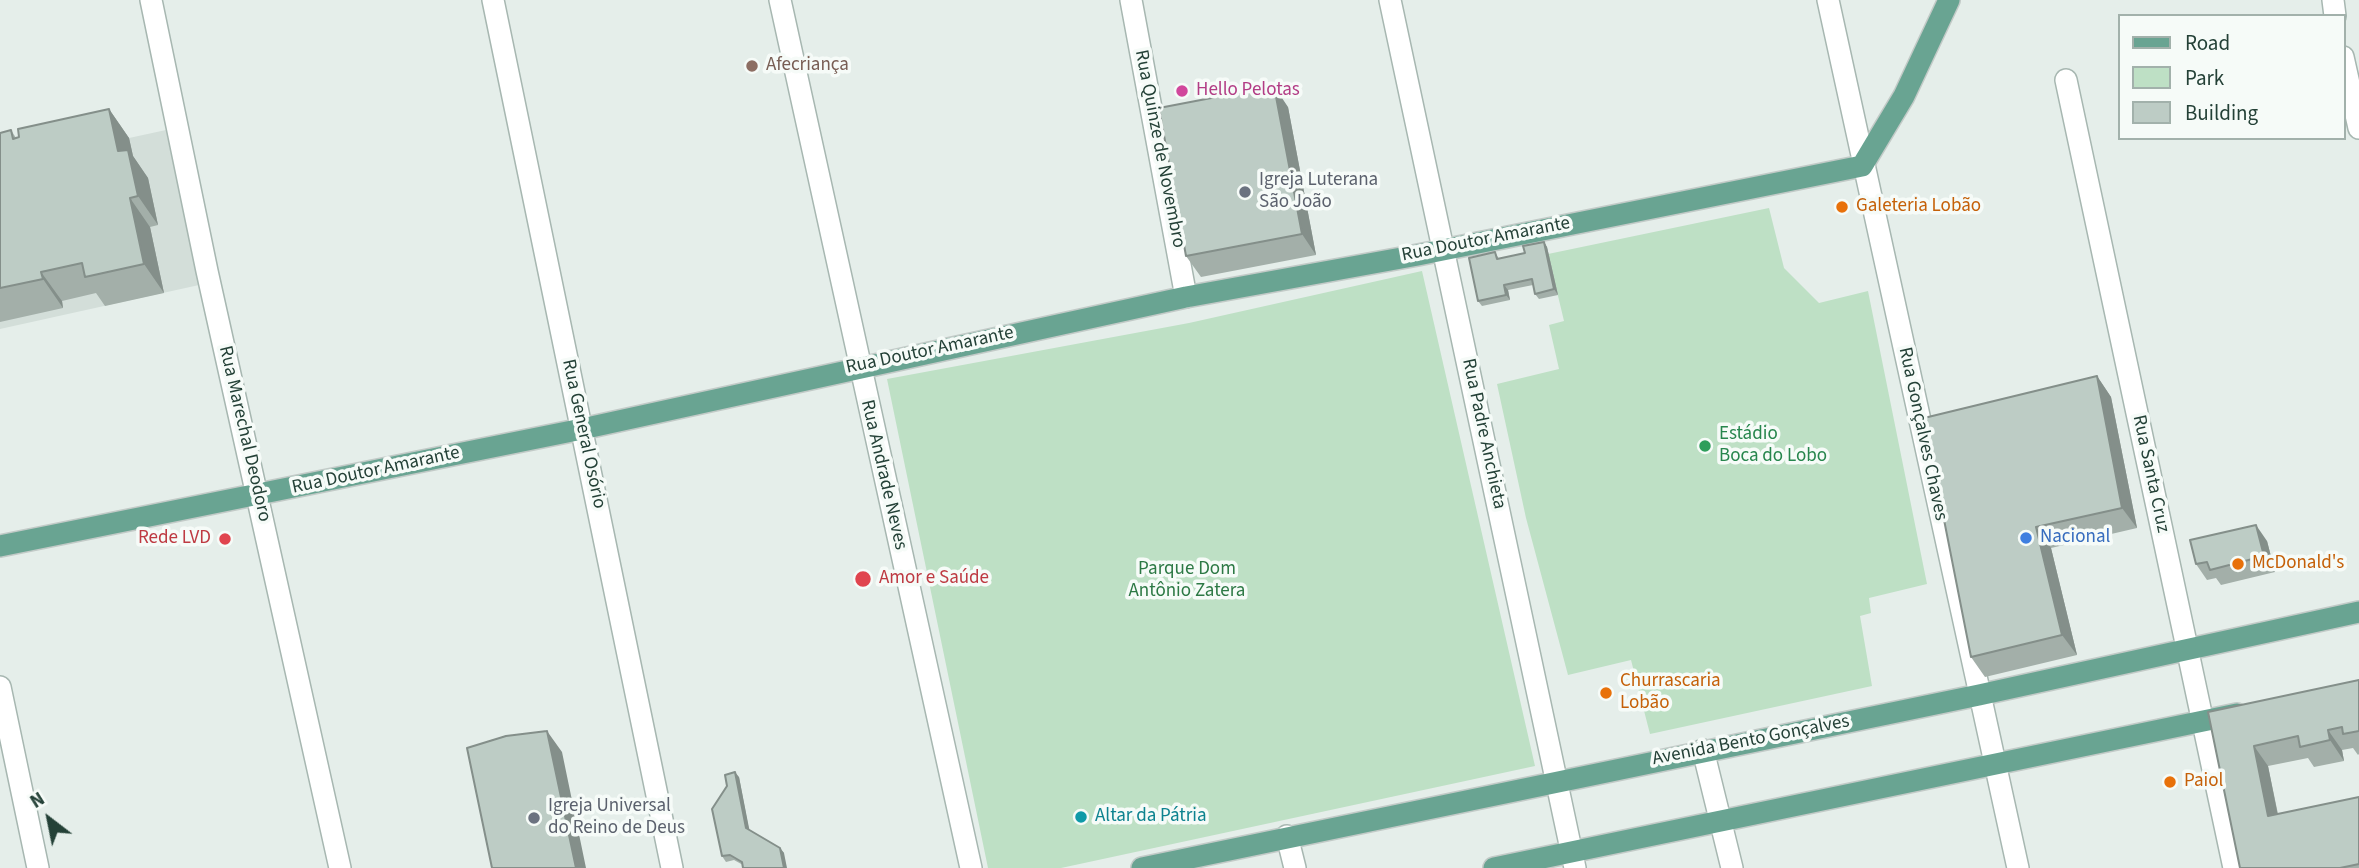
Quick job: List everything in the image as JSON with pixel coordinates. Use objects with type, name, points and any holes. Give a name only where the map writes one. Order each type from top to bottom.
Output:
[{"type":"main road","points":[[1862,166],[1904,96],[1950,0]]},
{"type":"main road","name":"Rua Doutor Amarante","points":[[0,546],[582,429],[859,366],[1186,297],[1862,166]]},
{"type":"main road","name":"Avenida Bento Gonçalves","points":[[1142,868],[1979,695],[2359,612]]},
{"type":"main road","points":[[1494,868],[1573,860],[1722,822],[1995,762],[2254,710]]},
{"type":"street","name":"Rua Marechal Deodoro","points":[[151,0],[207,271],[340,868]]},
{"type":"street","name":"Rua General Osório","points":[[493,0],[672,868]]},
{"type":"street","name":"Rua Andrade Neves","points":[[780,0],[971,868]]},
{"type":"street","name":"Rua Quinze de Novembro","points":[[1131,0],[1186,297]]},
{"type":"street","name":"Rua Padre Anchieta","points":[[1390,0],[1573,860]]},
{"type":"street","name":"Rua Gonçalves Chaves","points":[[1828,0],[1862,166],[2018,868]]},
{"type":"street","points":[[2345,66],[2359,128]]},
{"type":"street","name":"Rua Santa Cruz","points":[[2066,80],[2234,868]]},
{"type":"street","points":[[0,687],[38,868]]},
{"type":"street","points":[[1703,750],[1732,868]]},
{"type":"street","points":[[1287,836],[1295,868]]},
{"type":"shaded area","points":[[166,130],[199,285],[0,329],[0,166]]},
{"type":"green space","name":"Estádio Boca do Lobo","points":[[1769,208],[1784,268],[1819,303],[1868,291],[1927,584],[1869,598],[1871,613],[1860,616],[1872,686],[1650,734],[1631,660],[1568,675],[1526,518],[1497,384],[1559,369],[1549,325],[1564,321],[1548,254]]},
{"type":"green space","name":"Parque Dom Antônio Zatera","points":[[1422,271],[1535,766],[1061,868],[988,868],[887,379],[1189,323]]},
{"type":"building","name":"Igreja Luterana São João","points":[[1274,86],[1302,234],[1186,256],[1159,108]]},
{"type":"building","points":[[109,109],[118,151],[128,150],[138,196],[130,198],[144,264],[85,277],[82,263],[41,272],[43,279],[0,288],[0,133],[11,130],[13,139],[19,137],[18,129]]},
{"type":"building","points":[[1544,242],[1554,289],[1535,294],[1532,279],[1504,285],[1506,295],[1478,301],[1469,258],[1495,252],[1497,259],[1525,253],[1523,246]]},
{"type":"building","name":"Nacional","points":[[2097,376],[2122,508],[2036,527],[2062,635],[1971,657],[1924,418]]},
{"type":"building","points":[[2256,525],[2264,556],[2210,570],[2207,562],[2196,564],[2190,540]]},
{"type":"building","points":[[2359,680],[2359,731],[2343,734],[2342,727],[2328,730],[2330,740],[2300,747],[2298,736],[2254,746],[2268,816],[2359,797],[2359,864],[2340,868],[2240,868],[2208,712]]},
{"type":"building","name":"Igreja Universal do Reino de Deus","points":[[547,731],[576,868],[492,868],[467,748],[506,736]]},
{"type":"building","points":[[735,772],[746,828],[780,848],[784,868],[743,868],[742,862],[730,855],[722,856],[712,809],[727,786],[725,775]]},
{"type":"place","name":"Afecriança","points":[[752,66]]},
{"type":"place","name":"Hello Pelotas","points":[[1182,91]]},
{"type":"place","name":"Igreja Luterana São João","points":[[1245,192]]},
{"type":"place","name":"Galeteria Lobão","points":[[1842,207]]},
{"type":"place","name":"Estádio Boca do Lobo","points":[[1705,446]]},
{"type":"place","name":"Nacional","points":[[2026,538]]},
{"type":"place","name":"Rede LVD","points":[[225,539]]},
{"type":"place","name":"McDonald's","points":[[2238,564]]},
{"type":"place","name":"Amor e Saúde","points":[[863,579]]},
{"type":"place","name":"Churrascaria Lobão","points":[[1606,693]]},
{"type":"place","name":"Paiol","points":[[2170,782]]},
{"type":"place","name":"Altar da Pátria","points":[[1081,817]]},
{"type":"place","name":"Igreja Universal do Reino de Deus","points":[[534,818]]}]
